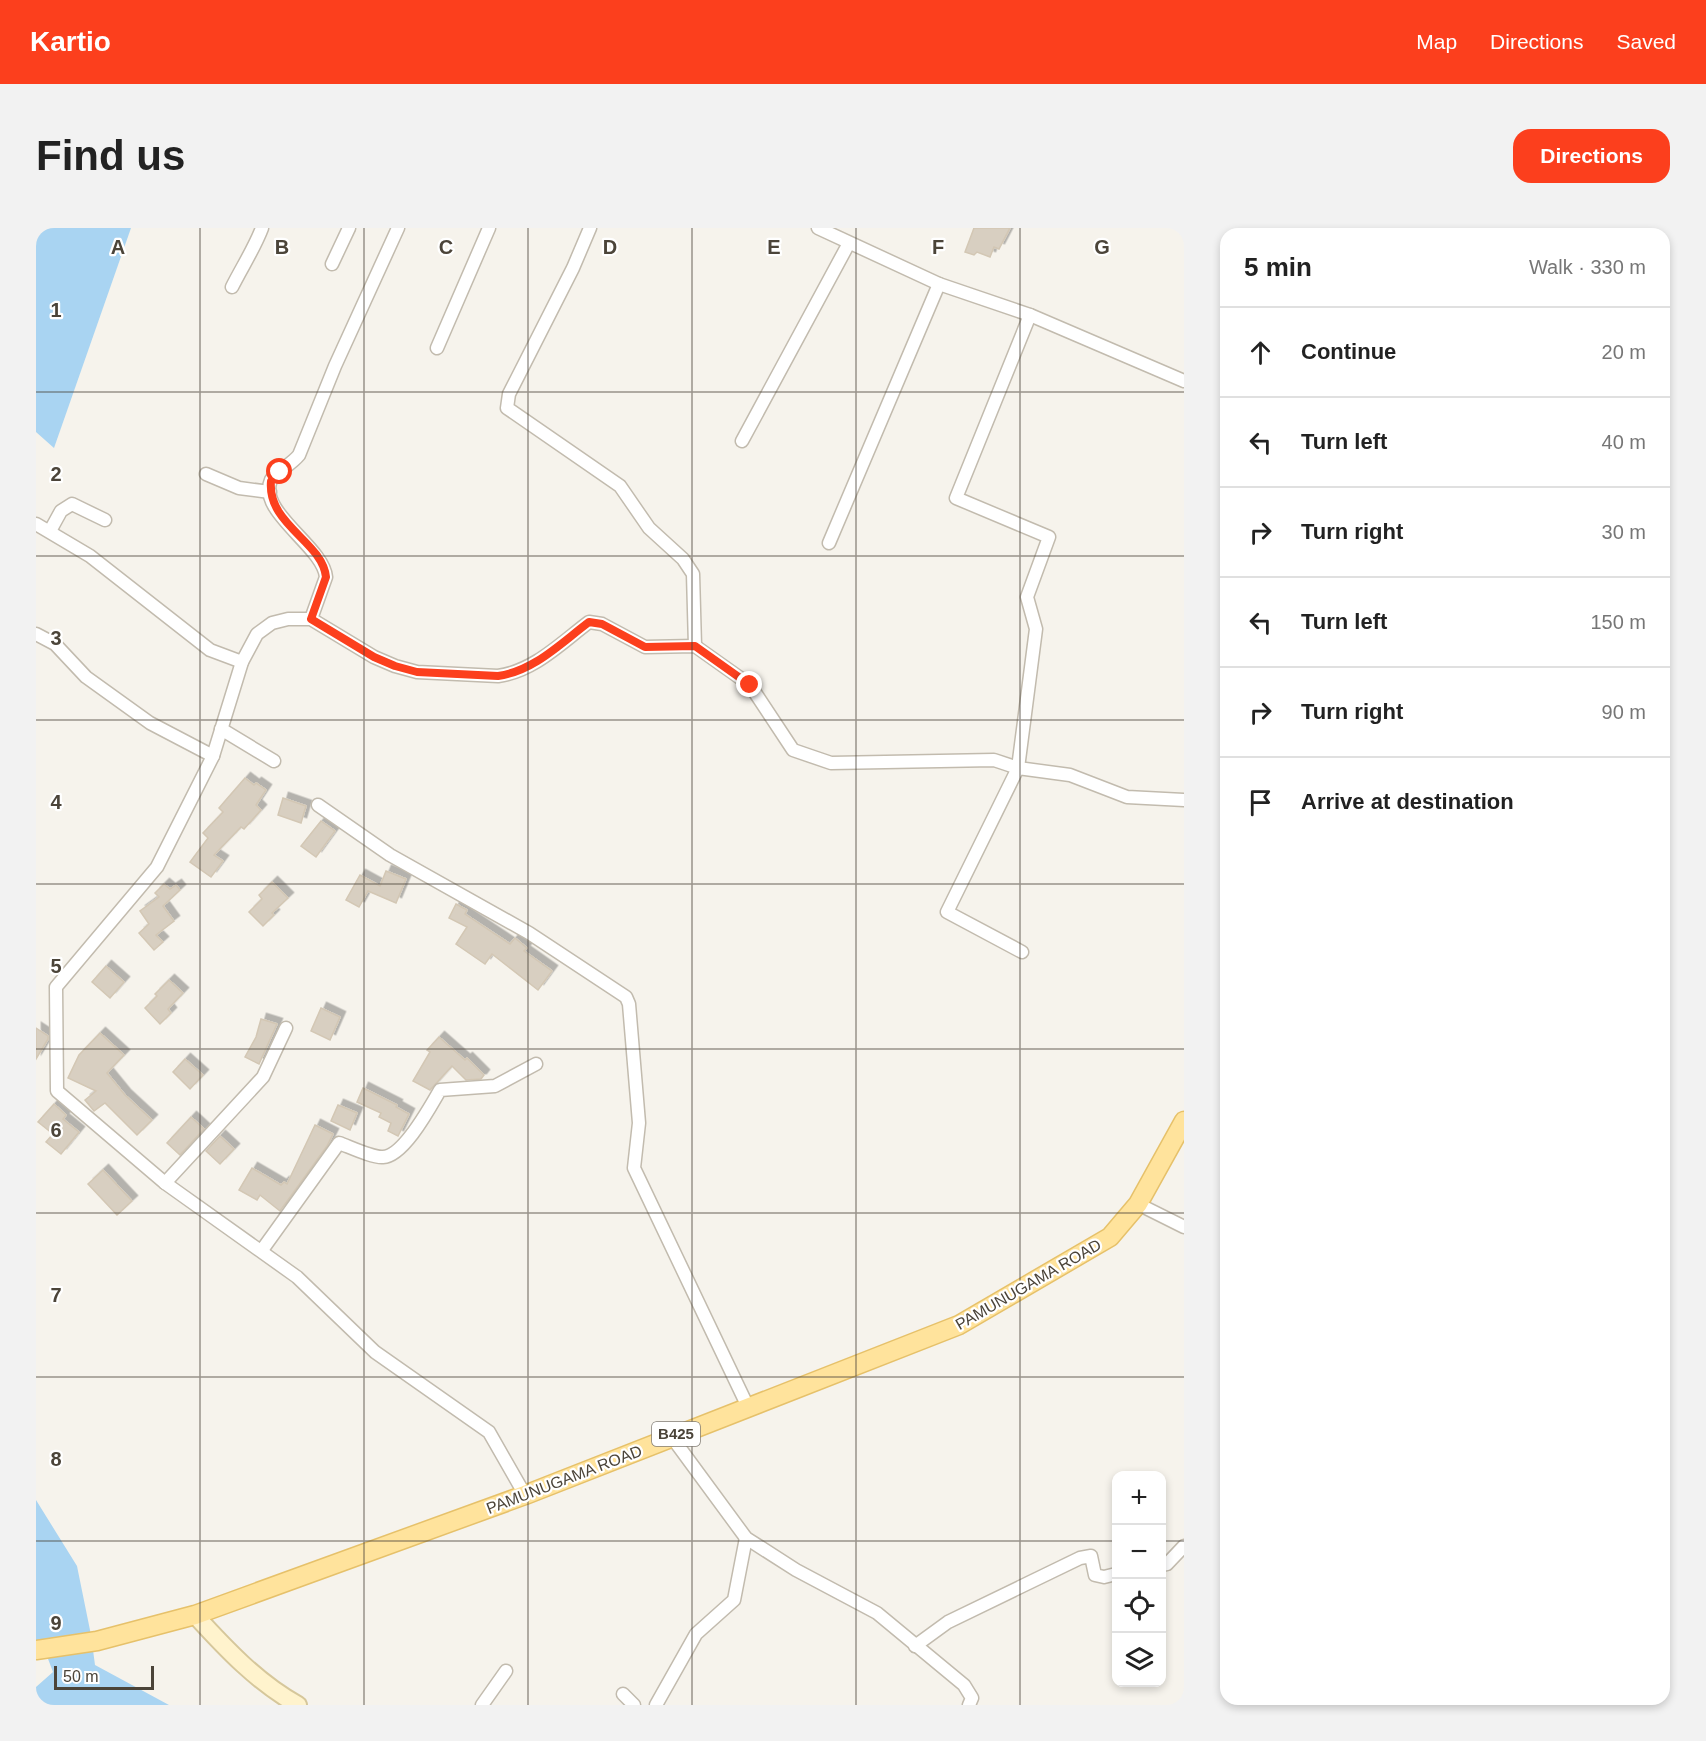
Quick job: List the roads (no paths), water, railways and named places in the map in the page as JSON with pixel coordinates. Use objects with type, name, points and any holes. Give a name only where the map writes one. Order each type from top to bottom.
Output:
[{"type":"main road","name":"PAMUNUGAMA ROAD","points":[[36,1650],[97,1641],[195,1615],[525,1495],[959,1325],[1110,1237],[1138,1204],[1184,1121]]},
{"type":"street","points":[[232,287],[244,261],[254,250],[262,228]]},
{"type":"street","points":[[332,264],[349,228]]},
{"type":"street","points":[[311,619],[326,577],[326,570],[278,512],[270,492],[271,481],[274,476],[292,464],[299,455],[335,366],[399,228]]},
{"type":"street","points":[[436,348],[489,228]]},
{"type":"street","points":[[590,228],[573,268],[509,394],[507,408],[620,486],[649,528],[683,559],[693,574],[695,646]]},
{"type":"street","points":[[818,228],[939,284],[1030,315],[1184,381]]},
{"type":"street","points":[[742,441],[849,243]]},
{"type":"street","points":[[829,543],[939,284]]},
{"type":"street","points":[[1022,952],[947,912],[1018,768],[1036,629],[1027,597],[1049,537],[956,498],[1030,315]]},
{"type":"street","points":[[206,474],[239,488],[270,492]]},
{"type":"street","points":[[50,531],[61,511],[72,504],[105,520]]},
{"type":"street","points":[[36,524],[90,556],[210,650],[242,662]]},
{"type":"street","points":[[525,1495],[489,1432],[375,1352],[297,1277],[165,1183],[57,1091],[56,987],[157,867],[213,756],[242,662],[257,634],[272,623],[288,619],[311,619],[374,657],[395,666],[417,672],[498,676],[511,674],[539,660],[589,622],[602,624],[645,647],[695,646],[750,685],[793,750],[831,763],[994,760],[1018,768],[1070,775],[1126,797],[1184,800]]},
{"type":"street","points":[[36,634],[55,644],[86,676],[150,723],[213,756]]},
{"type":"street","points":[[221,729],[274,761]]},
{"type":"street","points":[[318,805],[390,855],[528,933],[626,997],[629,1004],[639,1123],[634,1168],[748,1407]]},
{"type":"street","points":[[165,1183],[262,1077],[286,1028]]},
{"type":"street","points":[[262,1250],[339,1143],[381,1158],[389,1156],[408,1141],[440,1090],[495,1086],[536,1064]]},
{"type":"street","points":[[1138,1204],[1184,1227]]},
{"type":"street","points":[[671,1436],[746,1538],[796,1570],[877,1613],[964,1685],[972,1698],[969,1705]]},
{"type":"street","points":[[656,1705],[696,1634],[734,1600],[746,1538]]},
{"type":"street","points":[[1166,1564],[1184,1546]]},
{"type":"street","points":[[915,1646],[948,1622],[1080,1558],[1091,1556],[1095,1575],[1104,1577],[1112,1575]]},
{"type":"street","points":[[195,1615],[220,1642],[275,1692],[298,1705]]},
{"type":"street","points":[[482,1705],[506,1671]]},
{"type":"street","points":[[623,1694],[634,1705]]},
{"type":"water","points":[[36,228],[131,228],[54,448],[36,432]]},
{"type":"water","points":[[36,1500],[77,1566],[95,1665],[169,1705],[36,1705],[36,1687],[53,1672],[42,1643],[36,1640]]}]
